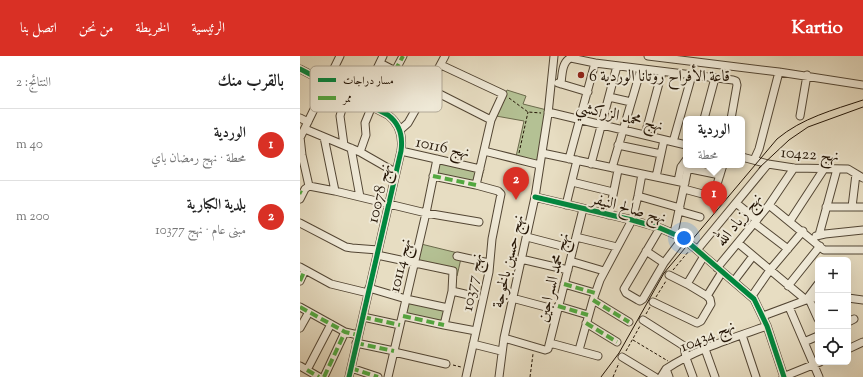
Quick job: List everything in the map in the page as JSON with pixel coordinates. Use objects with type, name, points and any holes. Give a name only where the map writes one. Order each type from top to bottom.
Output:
[{"type":"street","points":[[335,66],[340,56]]},
{"type":"street","points":[[379,66],[383,56]]},
{"type":"street","points":[[398,66],[403,56]]},
{"type":"street","points":[[434,176],[476,185],[491,120],[502,94],[441,65],[445,56]]},
{"type":"street","name":"نهج حسين بالخوجة","points":[[499,377],[501,351],[535,197],[548,113],[554,56]]},
{"type":"street","points":[[648,56],[677,57],[863,84]]},
{"type":"street","points":[[560,84],[565,62],[571,58],[617,66],[733,80],[737,83],[732,116]]},
{"type":"street","points":[[380,63],[386,66]]},
{"type":"street","points":[[566,205],[572,182],[573,160],[579,120],[595,63]]},
{"type":"street","points":[[591,164],[617,66]]},
{"type":"street","points":[[300,69],[310,74]]},
{"type":"street","points":[[609,215],[618,145],[641,69]]},
{"type":"street","points":[[645,135],[662,72]]},
{"type":"street","points":[[745,158],[754,160],[759,149],[779,72]]},
{"type":"street","points":[[673,142],[692,75]]},
{"type":"street","points":[[800,116],[808,75]]},
{"type":"street","points":[[705,116],[715,78]]},
{"type":"street","points":[[551,81],[588,92]]},
{"type":"street","points":[[442,95],[491,120]]},
{"type":"street","points":[[609,97],[631,102]]},
{"type":"street","points":[[312,112],[300,138],[304,192],[335,191],[388,205],[479,222]]},
{"type":"street","points":[[341,112],[340,116],[344,145]]},
{"type":"street","points":[[360,152],[366,135],[365,123],[370,112]]},
{"type":"street","points":[[382,112],[393,118],[400,130],[408,123],[414,112]]},
{"type":"street","name":"نهج محمد الزركشي","points":[[548,113],[683,144]]},
{"type":"street","points":[[300,118],[306,125],[324,136],[360,152],[395,172]]},
{"type":"street","name":"نهج 10078","points":[[349,377],[402,143],[400,130]]},
{"type":"street","points":[[324,136],[335,191]]},
{"type":"street","points":[[656,177],[664,140]]},
{"type":"street","points":[[618,145],[661,154]]},
{"type":"street","points":[[351,148],[360,197]]},
{"type":"street","name":"نهج 10116","points":[[400,151],[480,169]]},
{"type":"street","points":[[484,151],[540,165]]},
{"type":"street","points":[[542,153],[656,177],[682,184],[710,196],[716,192],[722,168]]},
{"type":"street","name":"نهج 10114","points":[[388,377],[403,316],[437,159]]},
{"type":"street","name":"نهج 10422","points":[[754,160],[794,168],[848,170],[863,178]]},
{"type":"street","points":[[695,248],[736,203],[768,164]]},
{"type":"street","points":[[674,233],[680,210],[685,168],[720,175]]},
{"type":"street","name":"نهج زياد الله","points":[[707,296],[720,270],[738,243],[769,205],[794,168]]},
{"type":"street","points":[[790,221],[824,169]]},
{"type":"street","points":[[819,235],[837,169]]},
{"type":"street","points":[[578,350],[595,293],[604,271],[632,220],[642,174]]},
{"type":"street","points":[[852,207],[856,174]]},
{"type":"street","points":[[572,182],[613,192]]},
{"type":"street","name":"نهج 10377","points":[[466,377],[489,272],[492,239],[501,194],[498,190],[476,185]]},
{"type":"street","points":[[638,196],[700,217]]},
{"type":"street","name":"نهج صالح النيفر","points":[[535,197],[632,220],[660,228],[683,238],[752,296],[767,326],[784,377]]},
{"type":"street","points":[[736,203],[788,249]]},
{"type":"street","points":[[769,205],[826,250],[863,250]]},
{"type":"street","points":[[826,208],[863,207]]},
{"type":"street","name":"نهج محمد السراجين","points":[[534,347],[546,350],[548,349],[583,209]]},
{"type":"street","points":[[300,223],[346,247],[378,252],[414,263],[453,271],[452,291],[444,325]]},
{"type":"street","points":[[660,228],[624,289],[626,293],[640,301],[664,262],[683,238]]},
{"type":"street","points":[[811,238],[819,235],[863,230]]},
{"type":"street","points":[[752,296],[770,270],[803,232]]},
{"type":"street","points":[[576,236],[617,247]]},
{"type":"street","points":[[527,237],[573,249]]},
{"type":"street","points":[[738,243],[788,286],[807,300],[815,314]]},
{"type":"street","points":[[788,286],[820,246]]},
{"type":"street","points":[[646,251],[664,262]]},
{"type":"street","points":[[457,256],[489,263]]},
{"type":"street","points":[[687,284],[704,256]]},
{"type":"street","points":[[734,281],[753,256]]},
{"type":"street","points":[[521,258],[568,270]]},
{"type":"street","points":[[570,261],[604,271]]},
{"type":"street","points":[[300,281],[302,269],[331,284],[448,308]]},
{"type":"street","points":[[653,302],[697,323],[701,321],[712,304],[707,296],[687,284],[669,276]]},
{"type":"street","points":[[564,284],[595,293]]},
{"type":"street","points":[[807,300],[815,288]]},
{"type":"street","points":[[452,291],[469,295]]},
{"type":"street","points":[[512,298],[588,315]]},
{"type":"street","points":[[763,316],[815,298]]},
{"type":"street","points":[[851,298],[863,300]]},
{"type":"street","points":[[593,300],[629,322]]},
{"type":"street","points":[[300,306],[345,332],[358,335]]},
{"type":"street","points":[[789,307],[804,342],[815,360]]},
{"type":"street","points":[[300,328],[309,312]]},
{"type":"street","points":[[403,316],[476,331]]},
{"type":"street","points":[[363,317],[400,325]]},
{"type":"street","points":[[643,320],[682,343],[692,377]]},
{"type":"street","points":[[309,373],[331,324]]},
{"type":"street","points":[[586,324],[617,342]]},
{"type":"street","name":"نهج 10434","points":[[669,377],[666,369],[674,364],[705,349],[767,326]]},
{"type":"street","points":[[324,377],[345,332]]},
{"type":"street","points":[[742,335],[756,377]]},
{"type":"street","points":[[804,342],[815,337]]},
{"type":"street","points":[[504,338],[534,347]]},
{"type":"street","points":[[851,348],[863,342]]},
{"type":"street","points":[[356,343],[446,364]]},
{"type":"street","points":[[550,343],[598,356]]},
{"type":"street","points":[[473,344],[501,351]]},
{"type":"street","points":[[705,349],[715,377]]},
{"type":"street","points":[[622,357],[655,377]]},
{"type":"street","points":[[784,377],[795,375],[815,364]]},
{"type":"street","points":[[817,365],[818,377]]},
{"type":"street","points":[[300,366],[309,373],[319,377]]},
{"type":"street","points":[[351,368],[378,377]]},
{"type":"street","points":[[661,377],[666,369]]},
{"type":"path","points":[[502,94],[528,112],[548,113]]},
{"type":"path","points":[[518,160],[528,112]]},
{"type":"path","points":[[613,377],[622,357],[669,276],[695,248]]},
{"type":"path","points":[[633,339],[674,364]]},
{"type":"path","points":[[530,377],[534,347]]},
{"type":"path","points":[[446,364],[468,369]]},
{"type":"green space","points":[[507,90],[526,96],[523,104],[547,110],[538,167],[515,161],[524,121],[496,116]]},
{"type":"green space","points":[[435,161],[483,172],[479,188],[432,178]]},
{"type":"green space","points":[[417,243],[462,254],[457,276],[411,265]]},
{"type":"green space","points":[[405,295],[452,306],[446,328],[400,317]]},
{"type":"tram line","points":[[601,377],[619,353],[664,273],[777,139],[807,120],[863,100]]},
{"type":"tram line","points":[[759,168],[789,140],[808,127],[863,107]]},
{"type":"marked path","points":[[398,66],[403,56]]},
{"type":"marked path","points":[[433,176],[476,185]]},
{"type":"marked path","points":[[300,281],[305,270]]},
{"type":"marked path","points":[[564,284],[595,293]]},
{"type":"marked path","points":[[593,300],[629,322]]},
{"type":"marked path","points":[[558,306],[588,315]]},
{"type":"marked path","points":[[300,307],[345,332],[358,335]]},
{"type":"marked path","points":[[403,316],[444,325]]},
{"type":"marked path","points":[[363,317],[400,325]]},
{"type":"marked path","points":[[586,323],[617,342]]},
{"type":"marked path","points":[[324,377],[345,332]]},
{"type":"marked path","points":[[356,343],[394,351]]},
{"type":"marked path","points":[[351,368],[378,377]]},
{"type":"marked path","points":[[307,370],[319,377]]},
{"type":"cycle path","points":[[300,69],[310,74]]},
{"type":"cycle path","points":[[349,377],[401,151],[402,141],[400,131],[395,122],[382,112]]},
{"type":"cycle path","points":[[535,197],[632,220],[660,228],[683,238],[754,299],[767,326],[784,377]]},
{"type":"place","name":"قاعة الأفراح روتانا الوردية 6","points":[[581,75]]},
{"type":"place","name":"بلدية الكبارية","points":[[516,200]]},
{"type":"place","name":"الوردية","points":[[714,214]]}]
